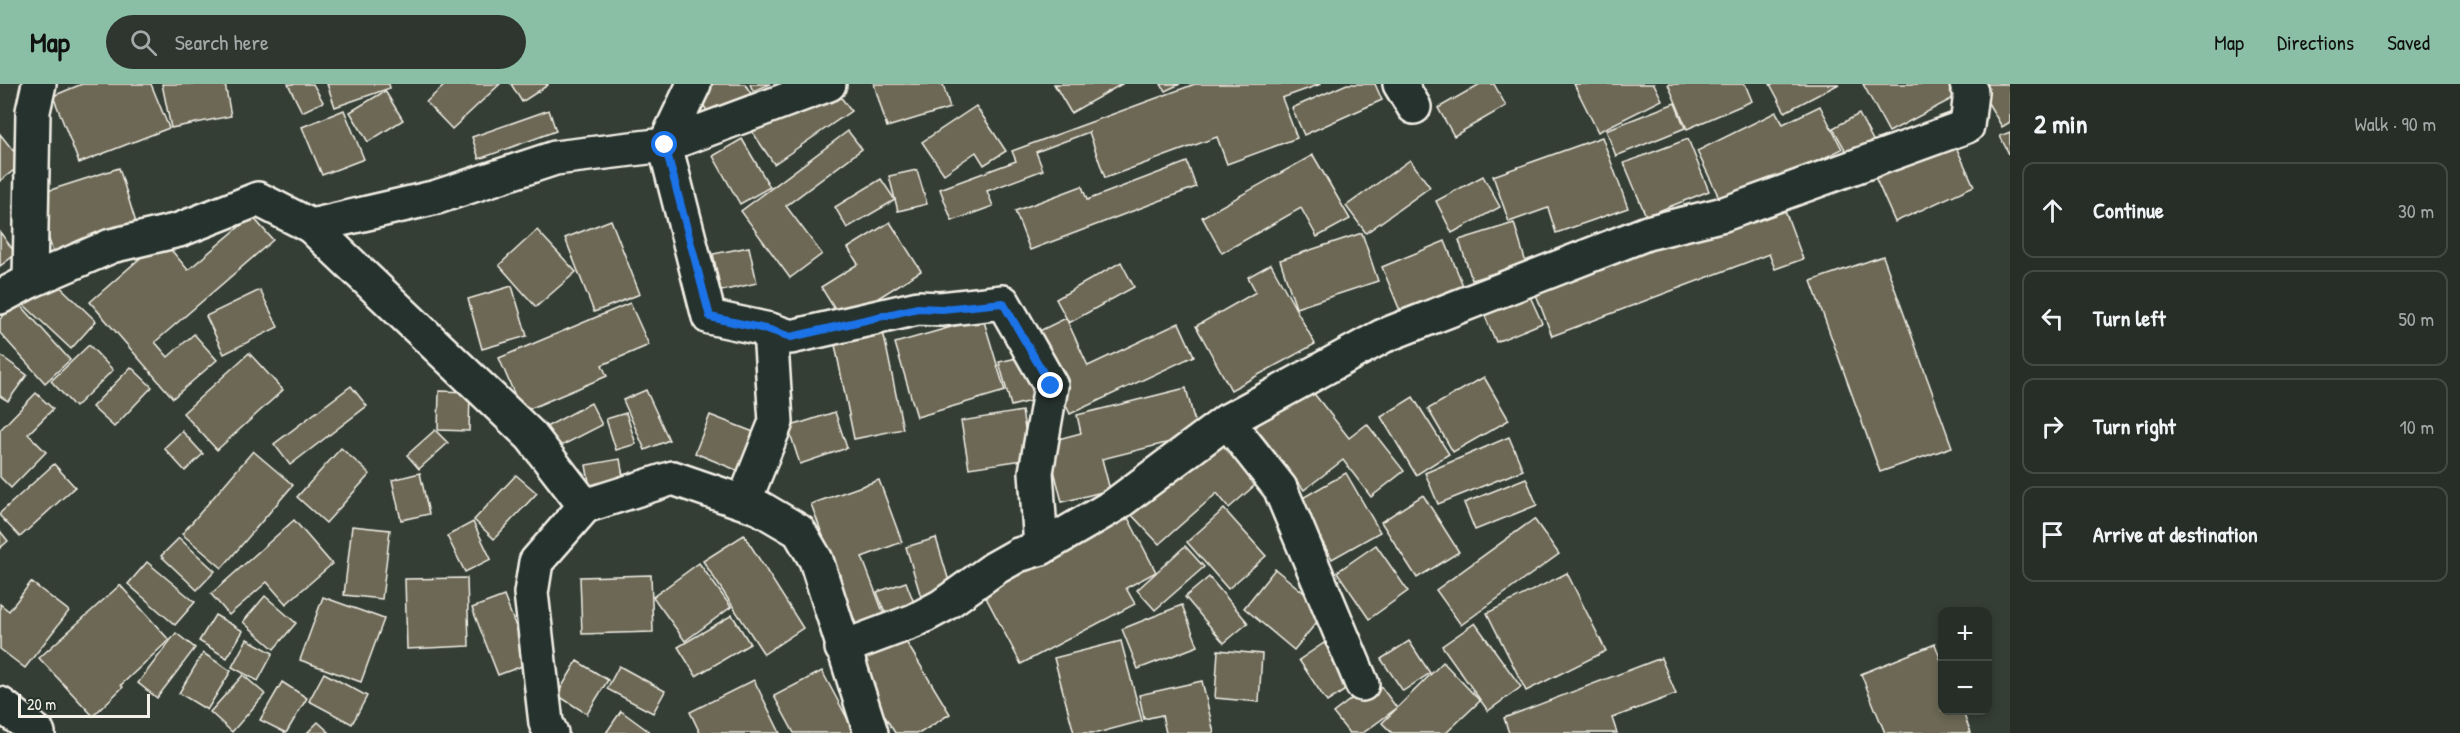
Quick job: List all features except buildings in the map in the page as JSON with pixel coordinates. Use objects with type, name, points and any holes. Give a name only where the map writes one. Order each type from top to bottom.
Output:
[{"type":"street","points":[[30,281],[33,111],[39,84]]},
{"type":"street","points":[[694,84],[665,145],[710,317],[791,337],[918,308],[942,309],[1003,303],[1051,386],[1036,472],[1041,548]]},
{"type":"street","points":[[311,226],[437,197],[555,158],[665,145],[829,84]]},
{"type":"street","points":[[842,648],[914,621],[942,606],[995,568],[1018,555],[1041,548],[1115,506],[1227,421],[1383,336],[1647,233],[1724,214],[1966,126],[1971,92],[1967,84]]},
{"type":"street","points":[[0,297],[30,281],[111,246],[179,230],[258,199],[311,226],[531,436],[585,506]]},
{"type":"street","points":[[744,502],[776,422],[770,330]]},
{"type":"street","points":[[1227,421],[1280,488],[1362,684]]},
{"type":"street","points":[[551,733],[546,723],[531,592],[536,562],[585,506],[673,478],[760,508],[799,531],[816,560],[842,648],[871,733]]},
{"type":"street","points":[[0,704],[38,733]]},
{"type":"route","points":[[665,145],[710,317],[791,337],[918,308],[942,309],[1003,303],[1051,386]]}]
